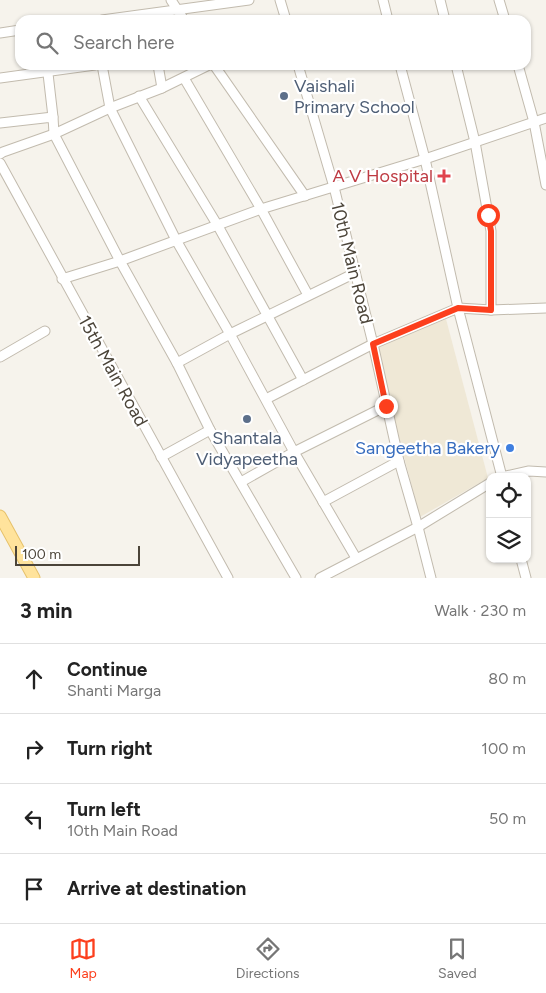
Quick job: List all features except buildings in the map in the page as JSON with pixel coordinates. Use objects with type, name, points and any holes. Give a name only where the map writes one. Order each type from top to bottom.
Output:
[{"type":"main road","points":[[0,516],[34,578]]},
{"type":"main road","points":[[0,530],[26,578]]},
{"type":"street","points":[[171,0],[181,15]]},
{"type":"street","points":[[159,15],[249,0]]},
{"type":"street","points":[[280,0],[284,15]]},
{"type":"street","points":[[383,0],[387,15]]},
{"type":"street","points":[[440,0],[444,15]]},
{"type":"street","points":[[499,0],[504,15]]},
{"type":"street","points":[[0,33],[15,31]]},
{"type":"street","points":[[0,78],[42,70]]},
{"type":"street","points":[[47,70],[54,134],[120,261],[177,363],[210,430],[296,578]]},
{"type":"street","points":[[103,70],[110,108],[176,240],[294,452],[356,558]]},
{"type":"street","points":[[159,70],[162,88]]},
{"type":"street","points":[[0,154],[54,134],[200,70]]},
{"type":"street","points":[[217,70],[305,196]]},
{"type":"street","name":"10th Main Road","points":[[299,70],[334,187],[373,344],[399,461],[431,578]]},
{"type":"street","points":[[401,70],[425,159],[458,308],[500,473]]},
{"type":"street","points":[[457,70],[475,142],[491,231],[491,310]]},
{"type":"street","points":[[519,70],[534,122],[546,184]]},
{"type":"street","points":[[184,78],[261,209],[308,295]]},
{"type":"street","points":[[138,96],[218,226],[303,380]]},
{"type":"street","points":[[0,123],[53,116]]},
{"type":"street","points":[[62,279],[120,261],[261,209],[425,159],[546,118]]},
{"type":"street","name":"15th Main Road","points":[[0,163],[62,279],[228,578]]},
{"type":"street","points":[[177,363],[267,315],[355,273]]},
{"type":"street","points":[[266,399],[373,344],[458,308],[491,310],[546,308]]},
{"type":"street","points":[[0,356],[45,331]]},
{"type":"street","points":[[241,482],[294,452],[386,406]]},
{"type":"street","points":[[161,457],[210,430]]},
{"type":"street","points":[[323,502],[399,461]]},
{"type":"street","points":[[518,473],[529,471],[546,472]]},
{"type":"street","points":[[320,578],[418,527],[486,485]]},
{"type":"street","points":[[522,563],[526,578]]},
{"type":"shaded area","points":[[446,319],[487,473],[486,479],[420,517],[375,347]]},
{"type":"place","name":"Vaishali Primary School","points":[[284,96]]},
{"type":"place","name":"A V Hospital","points":[[444,176]]},
{"type":"place","name":"Shantala Vidyapeetha","points":[[247,419]]},
{"type":"place","name":"Sangeetha Bakery","points":[[510,448]]},
{"type":"route","points":[[386,406],[373,344],[458,308],[491,310],[491,231],[488,215]]}]
